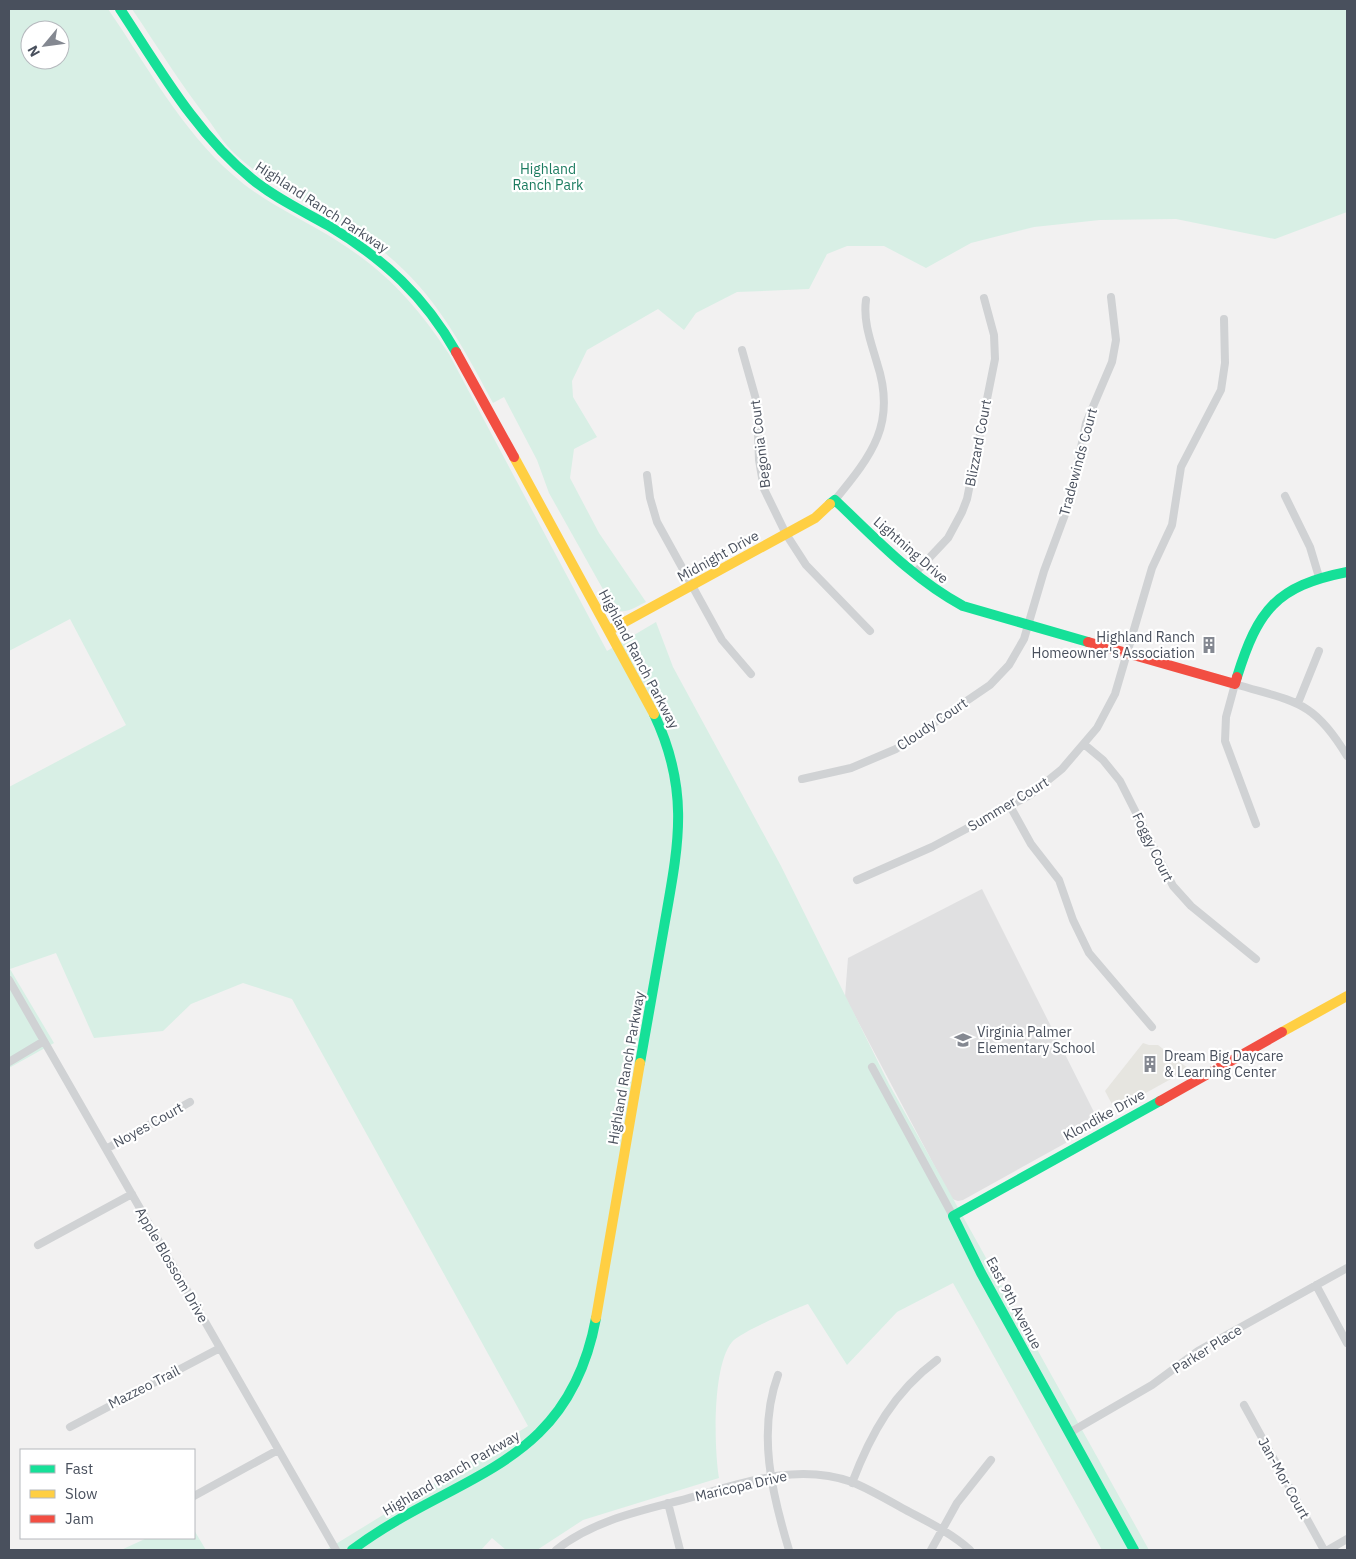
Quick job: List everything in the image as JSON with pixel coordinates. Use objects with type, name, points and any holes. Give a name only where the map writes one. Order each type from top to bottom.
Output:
[{"type":"main road","name":"Highland Ranch Parkway","points":[[120,9],[195,118],[240,168],[280,198],[340,232],[380,259],[406,283],[429,309],[460,356],[654,712],[669,747],[678,778],[681,824],[588,1354],[576,1384],[563,1408],[533,1441],[500,1463],[373,1534],[352,1550]]},
{"type":"main road","name":"Midnight Drive","points":[[610,630],[815,518],[836,500]]},
{"type":"main road","name":"Lightning Drive","points":[[836,500],[936,592],[956,603],[1234,684]]},
{"type":"main road","points":[[1234,684],[1246,644],[1259,619],[1286,593],[1319,577],[1347,572]]},
{"type":"main road","name":"Klondike Drive","points":[[953,1216],[1347,996]]},
{"type":"main road","name":"East 9th Avenue","points":[[953,1216],[986,1281],[1134,1550]]},
{"type":"street","name":"Tradewinds Court","points":[[1028,625],[1044,571],[1070,501],[1086,423],[1115,352],[1111,297]]},
{"type":"street","name":"Blizzard Court","points":[[915,573],[952,532],[967,499],[995,358],[994,335],[984,298]]},
{"type":"street","points":[[836,500],[865,463],[878,438],[882,424],[883,382],[867,328],[866,300]]},
{"type":"street","name":"Summer Court","points":[[857,880],[932,848],[1010,806],[1047,783],[1085,745],[1097,728],[1115,694],[1152,568],[1172,525],[1181,467],[1221,390],[1225,362],[1224,319]]},
{"type":"street","name":"Begonia Court","points":[[742,350],[758,410],[759,460],[764,489],[786,534],[806,565],[870,631]]},
{"type":"street","points":[[648,475],[651,504],[657,522],[722,640],[751,674]]},
{"type":"street","points":[[1286,496],[1310,547],[1319,577]]},
{"type":"street","name":"Cloudy Court","points":[[802,779],[851,768],[882,755],[917,736],[1001,675],[1018,652],[1028,625]]},
{"type":"street","points":[[1298,703],[1319,651]]},
{"type":"street","points":[[1256,824],[1225,741],[1226,716],[1234,684],[1298,703],[1325,723],[1347,756]]},
{"type":"street","name":"Foggy Court","points":[[1085,745],[1103,760],[1120,781],[1173,886],[1191,906],[1256,959]]},
{"type":"street","points":[[1010,806],[1031,844],[1058,880],[1073,920],[1090,952],[1152,1027]]},
{"type":"street","name":"Apple Blossom Drive","points":[[9,980],[336,1550]]},
{"type":"street","points":[[9,1062],[44,1041]]},
{"type":"street","name":"East 9th Avenue","points":[[872,1067],[953,1216]]},
{"type":"street","name":"Noyes Court","points":[[106,1149],[190,1102]]},
{"type":"street","points":[[38,1244],[132,1194]]},
{"type":"street","name":"Parker Place","points":[[1069,1432],[1152,1385],[1198,1351],[1347,1268]]},
{"type":"street","points":[[1316,1285],[1347,1343]]},
{"type":"street","name":"Mazzeo Trail","points":[[70,1427],[220,1348]]},
{"type":"street","points":[[852,1482],[866,1447],[886,1412],[913,1380],[937,1360]]},
{"type":"street","points":[[778,1375],[769,1404],[767,1444],[772,1476],[789,1550]]},
{"type":"street","name":"Jan-Mor Court","points":[[1244,1405],[1324,1550]]},
{"type":"street","points":[[195,1495],[278,1450]]},
{"type":"street","points":[[931,1550],[968,1486],[991,1460]]},
{"type":"street","name":"Maricopa Drive","points":[[560,1549],[599,1524],[668,1503],[772,1476],[802,1473],[818,1474],[852,1482],[942,1529],[970,1550]]},
{"type":"street","points":[[668,1503],[680,1550]]},
{"type":"street","points":[[1328,1550],[1347,1539]]},
{"type":"shaded area","name":"Virginia Palmer Elementary School","points":[[982,889],[1100,1124],[963,1200],[958,1201],[952,1199],[845,997],[848,958]]},
{"type":"shaded area","points":[[1143,1043],[1158,1045],[1189,1069],[1115,1110],[1105,1091]]},
{"type":"green space","points":[[9,9],[108,9],[181,118],[197,138],[233,175],[258,194],[339,242],[372,266],[387,278],[425,321],[449,354],[607,651],[656,622],[673,667],[781,866],[889,1084],[1149,1550],[1102,1550],[953,1283],[897,1312],[847,1365],[808,1304],[756,1327],[732,1342],[725,1354],[721,1369],[716,1408],[716,1447],[719,1478],[583,1520],[537,1550],[506,1550],[492,1538],[481,1550],[326,1550],[528,1426],[292,999],[243,983],[191,1004],[163,1031],[94,1038],[56,953],[10,969],[54,1043],[9,1068],[9,787],[126,725],[70,619],[9,651]]},
{"type":"green space","name":"Highland Ranch Park","points":[[132,9],[1347,9],[1347,212],[1275,239],[1176,219],[1100,220],[1034,227],[971,243],[926,268],[884,246],[847,246],[827,254],[809,289],[737,292],[696,313],[684,330],[658,309],[587,350],[572,381],[573,397],[597,437],[574,449],[570,478],[599,533],[646,602],[630,610],[618,611],[614,609],[549,493],[537,460],[504,397],[493,403],[437,308],[402,268],[380,249],[356,232],[278,186],[235,154],[187,91]]},
{"type":"green space","points":[[195,1532],[206,1550],[121,1550],[145,1539],[195,1539]]},
{"type":"traffic: fast","points":[[120,9],[164,77],[213,142],[252,179],[270,192],[329,226],[368,252],[385,266],[417,297],[444,332],[456,352]]},
{"type":"traffic: fast","points":[[830,504],[835,500],[911,571],[963,606],[1088,642]]},
{"type":"traffic: fast","points":[[1237,677],[1253,634],[1262,618],[1273,605],[1303,585],[1347,572]]},
{"type":"traffic: fast","points":[[640,1063],[677,845],[677,795],[673,769],[666,742],[654,714]]},
{"type":"traffic: fast","points":[[1134,1550],[981,1273],[953,1216],[1160,1101]]},
{"type":"traffic: fast","points":[[352,1550],[391,1524],[502,1462],[534,1438],[561,1407],[582,1368],[596,1318]]},
{"type":"traffic: slow","points":[[514,457],[654,714]]},
{"type":"traffic: slow","points":[[610,630],[815,518],[830,504]]},
{"type":"traffic: slow","points":[[1282,1032],[1347,996]]},
{"type":"traffic: slow","points":[[596,1318],[640,1063]]},
{"type":"traffic: jam","points":[[456,352],[514,457]]},
{"type":"traffic: jam","points":[[1088,642],[1235,684],[1237,677]]},
{"type":"traffic: jam","points":[[1160,1101],[1282,1032]]},
{"type":"place","name":"Highland Ranch Homeowner's Association","points":[[1209,645]]},
{"type":"place","name":"Virginia Palmer Elementary School","points":[[963,1040]]},
{"type":"place","name":"Dream Big Daycare & Learning Center","points":[[1150,1064]]}]
